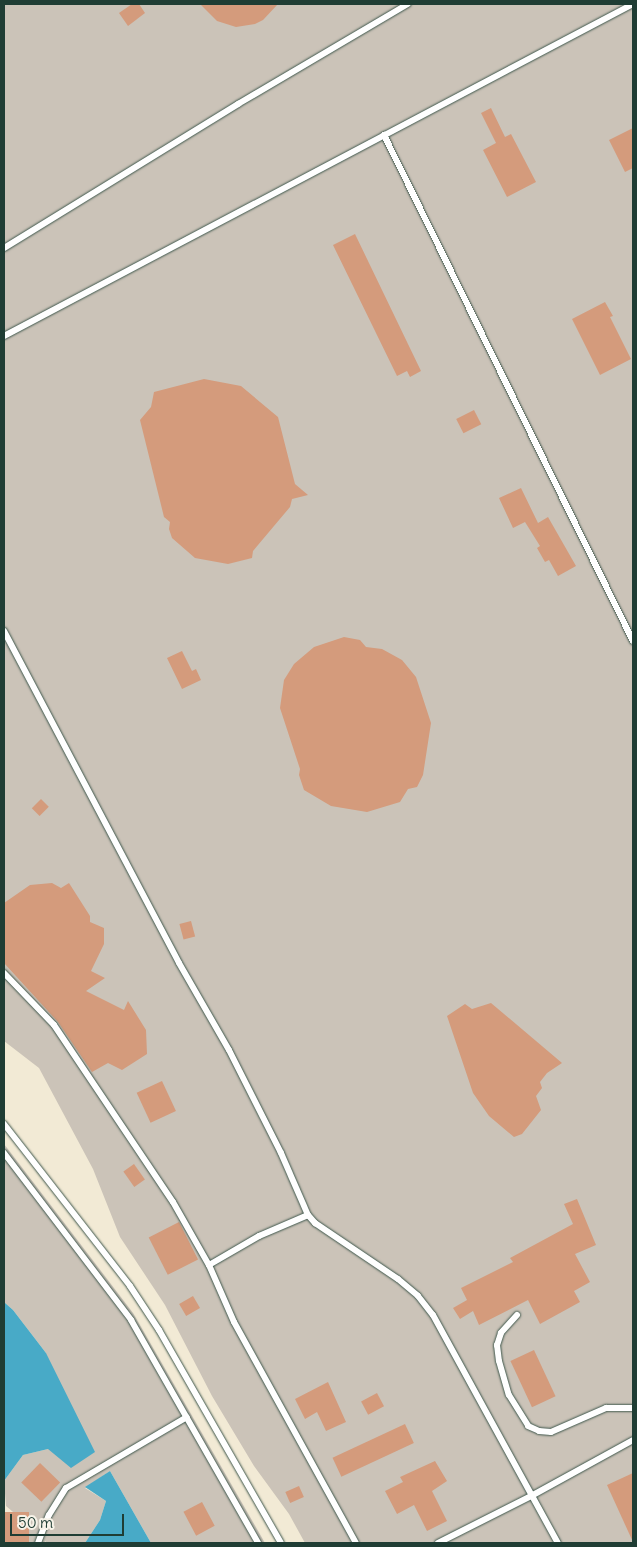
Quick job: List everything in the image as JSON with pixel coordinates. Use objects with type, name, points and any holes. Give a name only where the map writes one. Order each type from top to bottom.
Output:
[{"type":"lane","points":[[4,248],[238,104],[408,4]]},
{"type":"lane","points":[[4,336],[633,4]]},
{"type":"lane","points":[[384,135],[633,641]]},
{"type":"lane","points":[[4,631],[179,963],[229,1050],[281,1153],[308,1215],[315,1223],[398,1279],[418,1296],[433,1315],[558,1543]]},
{"type":"lane","points":[[4,973],[54,1025],[173,1202],[209,1265],[234,1322],[356,1543]]},
{"type":"lane","points":[[4,1124],[130,1286],[154,1322],[281,1543]]},
{"type":"lane","points":[[4,1153],[130,1320],[258,1543]]},
{"type":"lane","points":[[209,1265],[259,1236],[308,1215]]},
{"type":"lane","points":[[517,1315],[501,1333],[497,1345],[499,1361],[509,1395],[528,1426],[538,1431],[551,1432],[606,1408],[633,1408]]},
{"type":"lane","points":[[38,1543],[49,1515],[66,1488],[186,1417]]},
{"type":"lane","points":[[438,1543],[533,1495],[633,1440]]},
{"type":"shaded area","points":[[4,4],[633,4],[633,1543],[305,1543],[289,1514],[254,1466],[212,1396],[165,1305],[120,1237],[93,1169],[39,1068],[4,1041]]},
{"type":"shaded area","points":[[4,1144],[133,1313],[265,1543],[151,1543],[110,1471],[85,1488],[106,1501],[100,1520],[85,1543],[47,1543],[45,1541],[45,1543],[21,1543],[26,1523],[6,1506],[4,1481],[23,1455],[48,1449],[46,1353],[13,1310],[4,1302]]},
{"type":"water","points":[[4,1302],[13,1310],[46,1353],[95,1452],[71,1468],[48,1449],[23,1455],[4,1481]]},
{"type":"water","points":[[110,1471],[151,1543],[85,1543],[100,1520],[106,1501],[85,1487]]},
{"type":"building","points":[[132,4],[139,4],[145,13],[128,26],[119,13]]},
{"type":"building","points":[[200,4],[278,4],[263,20],[255,24],[236,27],[217,21]]},
{"type":"building","points":[[491,108],[505,137],[511,134],[536,182],[507,197],[483,150],[496,143],[481,113]]},
{"type":"building","points":[[633,128],[633,168],[625,172],[609,140]]},
{"type":"building","points":[[355,234],[421,371],[410,377],[407,371],[397,376],[333,245]]},
{"type":"building","points":[[605,302],[613,316],[610,317],[631,359],[600,375],[572,319]]},
{"type":"building","points":[[204,379],[241,386],[278,417],[295,484],[308,495],[292,499],[290,507],[253,551],[252,558],[228,564],[195,558],[172,538],[169,529],[170,522],[164,517],[140,420],[151,407],[154,392]]},
{"type":"building","points":[[474,410],[481,424],[463,433],[456,419]]},
{"type":"building","points":[[521,488],[538,523],[548,517],[576,566],[558,576],[549,560],[545,562],[537,548],[540,546],[525,522],[513,528],[499,498]]},
{"type":"building","points":[[344,637],[360,640],[366,647],[382,649],[402,660],[416,677],[431,723],[423,775],[417,787],[408,789],[400,802],[367,812],[331,806],[304,790],[299,775],[300,769],[280,708],[284,680],[294,664],[314,647]]},
{"type":"building","points":[[182,651],[192,671],[196,669],[201,680],[182,689],[167,658]]},
{"type":"building","points":[[41,799],[49,807],[40,816],[32,808]]},
{"type":"building","points":[[52,883],[61,888],[69,883],[90,916],[90,922],[104,928],[104,944],[91,971],[105,978],[86,991],[124,1010],[128,1001],[146,1030],[147,1054],[122,1070],[108,1063],[92,1072],[58,1022],[4,963],[4,903],[30,885]]},
{"type":"building","points":[[191,921],[195,936],[184,940],[179,924]]},
{"type":"building","points":[[491,1003],[562,1063],[547,1073],[540,1082],[542,1088],[536,1096],[541,1110],[522,1134],[514,1137],[489,1116],[473,1093],[447,1016],[465,1004],[472,1009]]},
{"type":"building","points":[[162,1081],[176,1111],[151,1123],[137,1093]]},
{"type":"building","points":[[134,1164],[145,1180],[134,1187],[123,1171]]},
{"type":"building","points":[[577,1199],[596,1245],[575,1254],[590,1282],[574,1291],[580,1302],[540,1324],[528,1300],[479,1325],[473,1311],[460,1319],[453,1308],[467,1300],[461,1288],[513,1262],[510,1258],[573,1224],[564,1204]]},
{"type":"building","points":[[179,1222],[198,1259],[168,1275],[149,1237]]},
{"type":"building","points":[[193,1296],[200,1308],[186,1316],[179,1304]]},
{"type":"building","points":[[534,1350],[556,1396],[532,1407],[510,1361]]},
{"type":"building","points":[[328,1382],[346,1422],[326,1431],[317,1412],[305,1419],[295,1399]]},
{"type":"building","points":[[377,1393],[384,1406],[368,1415],[361,1401]]},
{"type":"building","points":[[405,1424],[414,1443],[341,1477],[332,1458]]},
{"type":"building","points":[[435,1461],[447,1481],[432,1491],[447,1521],[427,1531],[414,1505],[397,1514],[385,1491],[403,1482],[400,1477]]},
{"type":"building","points":[[40,1463],[60,1482],[41,1502],[21,1482]]},
{"type":"building","points":[[633,1473],[633,1542],[607,1485]]},
{"type":"building","points":[[299,1486],[304,1497],[290,1503],[285,1492]]},
{"type":"building","points":[[202,1502],[215,1526],[196,1536],[183,1512]]},
{"type":"building","points":[[4,1512],[29,1512],[29,1543],[4,1543]]}]
